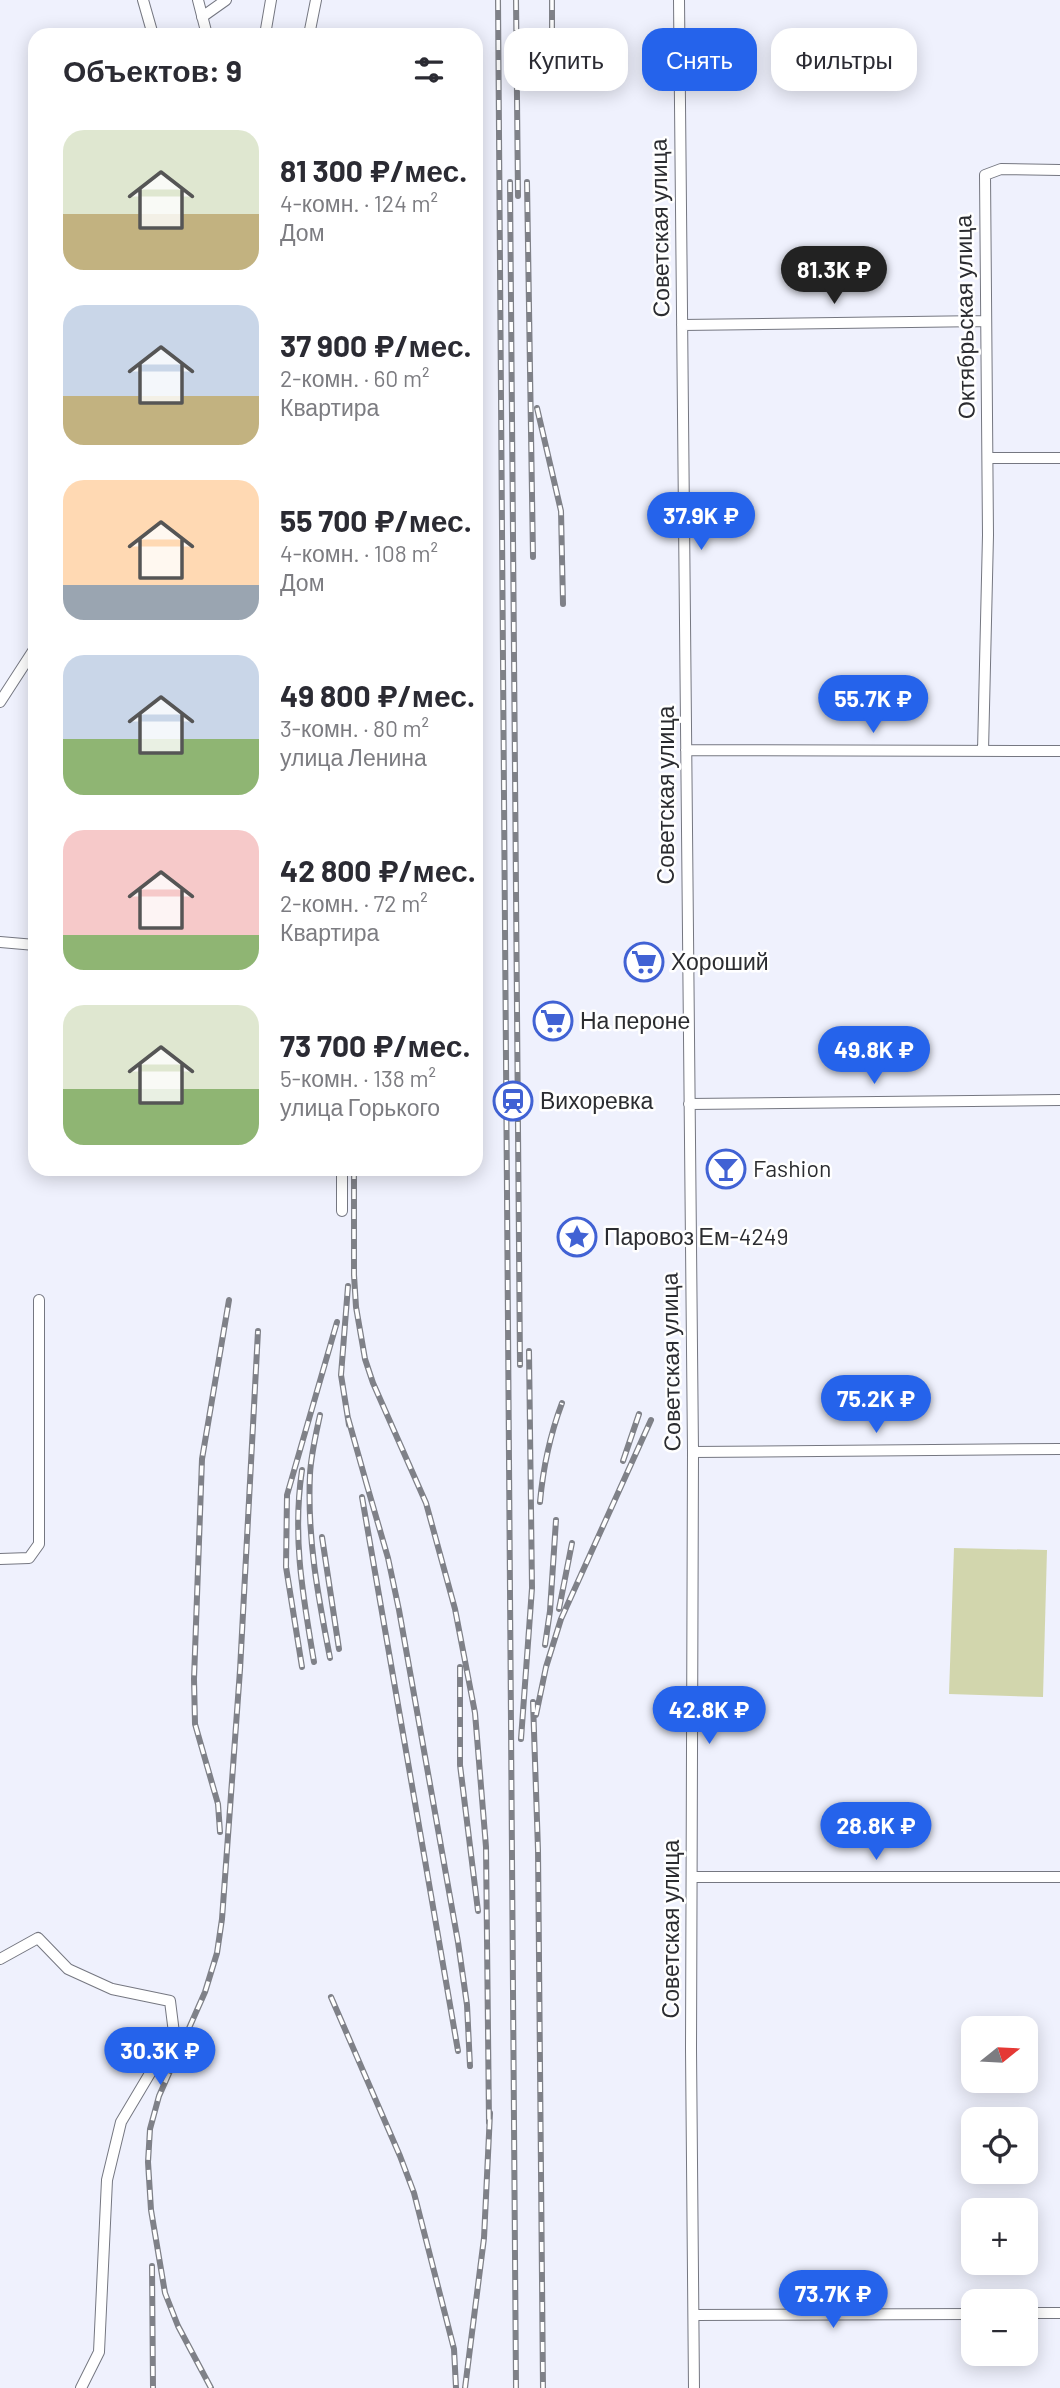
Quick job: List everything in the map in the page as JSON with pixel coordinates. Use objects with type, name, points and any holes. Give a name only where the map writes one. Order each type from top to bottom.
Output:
[{"type":"street","points":[[144,0],[151,28]]},
{"type":"street","points":[[198,0],[205,28]]},
{"type":"street","points":[[202,17],[226,0]]},
{"type":"street","points":[[266,28],[271,0]]},
{"type":"street","points":[[310,28],[316,0]]},
{"type":"street","name":"Советская улица","points":[[679,0],[693,1452],[694,2388]]},
{"type":"street","name":"Октябрьская улица","points":[[982,751],[988,458],[985,175],[1001,169],[1060,170]]},
{"type":"street","points":[[682,325],[985,321]]},
{"type":"street","points":[[988,458],[1060,458]]},
{"type":"street","points":[[0,702],[28,659]]},
{"type":"street","points":[[686,750],[1060,751]]},
{"type":"street","points":[[0,942],[28,944]]},
{"type":"street","points":[[689,1104],[1060,1100]]},
{"type":"street","points":[[342,1176],[342,1211]]},
{"type":"street","points":[[0,1559],[29,1558],[39,1544],[39,1300]]},
{"type":"street","points":[[693,1452],[1060,1449]]},
{"type":"street","points":[[692,1877],[1060,1877]]},
{"type":"street","points":[[0,1959],[38,1938],[68,1969],[112,1989],[170,2001],[174,2033],[121,2122],[107,2180],[99,2352],[81,2388]]},
{"type":"street","points":[[1038,2313],[1060,2313]]},
{"type":"street","points":[[694,2315],[961,2314]]},
{"type":"green space","points":[[954,1548],[1047,1550],[1043,1697],[949,1694]]},
{"type":"railway","points":[[498,0],[516,2388]]},
{"type":"railway","points":[[516,0],[518,196]]},
{"type":"railway","points":[[552,0],[552,28]]},
{"type":"railway","points":[[510,182],[520,1365]]},
{"type":"railway","points":[[527,182],[533,557]]},
{"type":"railway","points":[[537,408],[561,511],[563,604]]},
{"type":"railway","points":[[354,1176],[354,1275],[356,1307],[365,1359],[426,1503],[455,1609],[475,1713],[486,1847],[489,2123]]},
{"type":"railway","points":[[348,1286],[341,1375],[349,1425]]},
{"type":"railway","points":[[220,1832],[218,1804],[195,1724],[194,1679],[202,1459],[229,1300]]},
{"type":"railway","points":[[302,1667],[286,1567],[287,1495],[337,1322]]},
{"type":"railway","points":[[211,2388],[178,2326],[165,2293],[151,2210],[148,2162],[150,2129],[159,2096],[205,1992],[217,1953],[222,1919],[240,1670],[258,1331]]},
{"type":"railway","points":[[521,1739],[532,1588],[529,1351]]},
{"type":"railway","points":[[540,1502],[548,1452],[562,1403]]},
{"type":"railway","points":[[623,1461],[639,1414]]},
{"type":"railway","points":[[320,1415],[311,1467],[310,1521],[330,1658]]},
{"type":"railway","points":[[348,1418],[368,1489]]},
{"type":"railway","points":[[536,1715],[546,1667],[561,1619],[651,1420]]},
{"type":"railway","points":[[302,1470],[299,1543],[314,1662]]},
{"type":"railway","points":[[366,1482],[388,1558],[399,1610],[458,1942],[467,2005],[470,2066]]},
{"type":"railway","points":[[362,1497],[458,2051]]},
{"type":"railway","points":[[545,1645],[556,1520]]},
{"type":"railway","points":[[322,1537],[339,1649]]},
{"type":"railway","points":[[559,1609],[572,1543]]},
{"type":"railway","points":[[460,1667],[460,1765],[478,1911]]},
{"type":"railway","points":[[533,1702],[538,1850],[543,2388]]},
{"type":"railway","points":[[331,1997],[414,2193],[454,2349],[456,2388]]},
{"type":"railway","points":[[465,2388],[484,2238],[490,2113]]},
{"type":"railway","points":[[152,2266],[153,2388]]},
{"type":"place","name":"Хороший","points":[[644,962]]},
{"type":"place","name":"На пероне","points":[[553,1021]]},
{"type":"place","name":"Вихоревка","points":[[513,1101]]},
{"type":"place","name":"Fashion","points":[[726,1169]]},
{"type":"place","name":"Паровоз Ем-4249","points":[[577,1237]]}]
